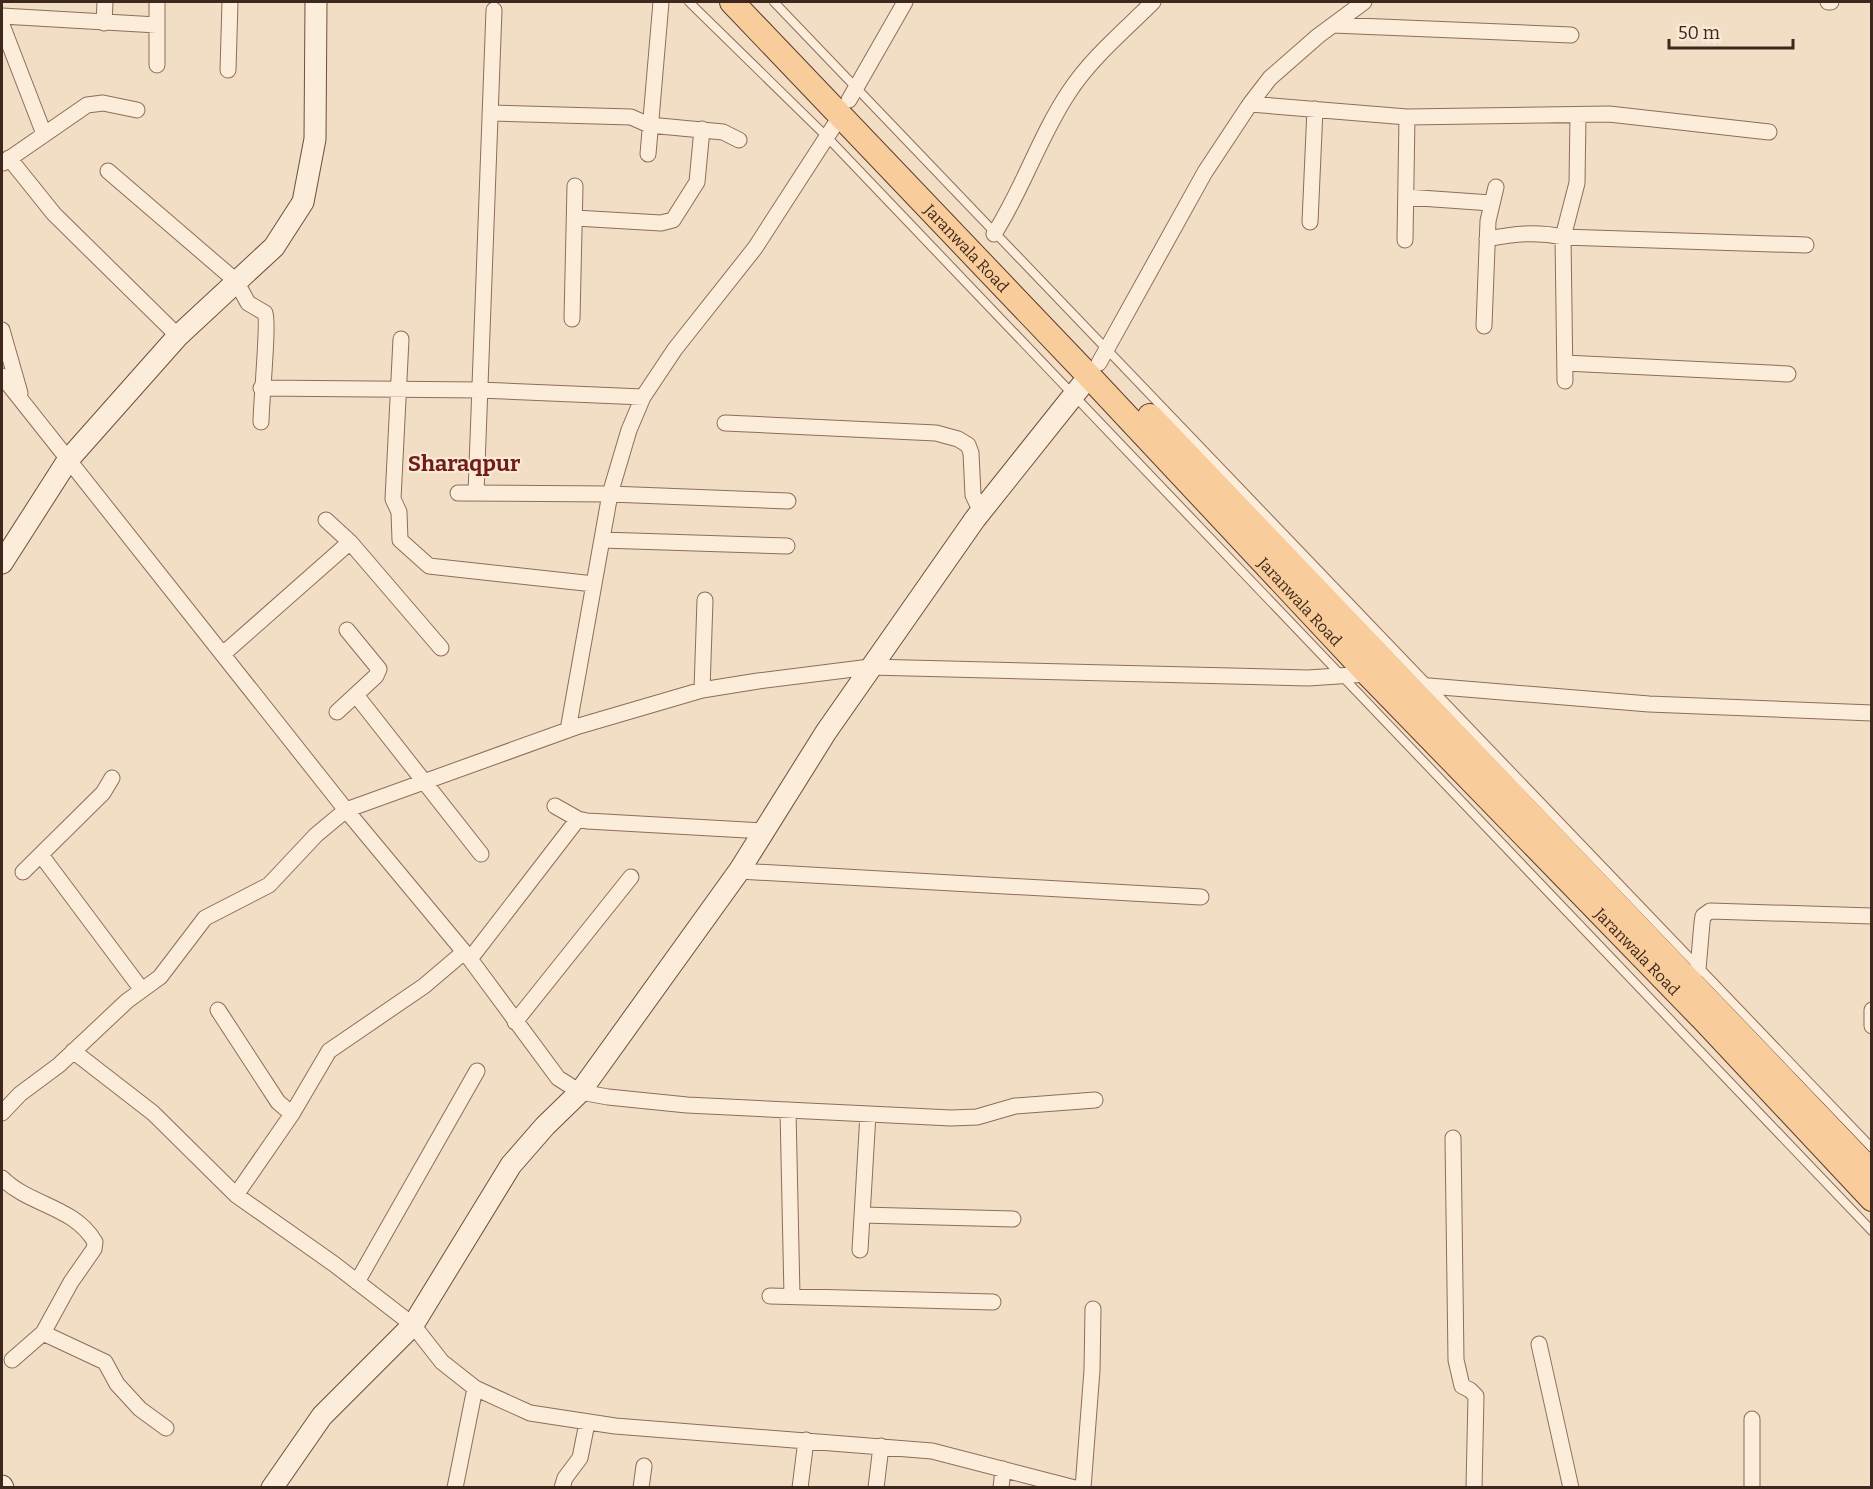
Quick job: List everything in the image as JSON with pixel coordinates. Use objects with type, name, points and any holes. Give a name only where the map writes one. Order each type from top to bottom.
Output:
[{"type":"main road","name":"Jaranwala Road","points":[[732,2],[849,101]]},
{"type":"main road","name":"Jaranwala Road","points":[[755,2],[1098,363],[1416,685],[1872,1172]]},
{"type":"main road","name":"Jaranwala Road","points":[[1098,363],[1368,674],[1697,1013],[1872,1199]]},
{"type":"street","points":[[104,23],[105,2]]},
{"type":"street","points":[[157,2],[157,65]]},
{"type":"street","points":[[228,70],[230,2]]},
{"type":"street","points":[[2,563],[68,460],[178,336],[274,246],[303,202],[315,139],[316,2]]},
{"type":"street","points":[[648,154],[661,2]]},
{"type":"street","points":[[568,730],[610,494],[643,397],[675,349],[755,248],[849,101],[905,2]]},
{"type":"street","points":[[994,234],[1009,211],[1049,125],[1070,90],[1099,56],[1153,2]]},
{"type":"street","points":[[272,1488],[322,1416],[413,1325],[511,1165],[545,1126],[580,1092],[739,871],[870,667],[981,512],[1098,363],[1205,172],[1250,104],[1270,78],[1364,2]]},
{"type":"street","points":[[476,493],[494,10]]},
{"type":"street","points":[[2,16],[156,25]]},
{"type":"street","points":[[2,25],[44,134]]},
{"type":"street","points":[[1333,25],[1571,35]]},
{"type":"street","points":[[137,110],[95,103],[87,105],[5,161],[54,214],[178,336]]},
{"type":"street","points":[[1250,104],[1407,117],[1609,114],[1769,132]]},
{"type":"street","points":[[1310,222],[1315,109]]},
{"type":"street","points":[[490,113],[631,117],[649,125],[723,132],[739,140]]},
{"type":"street","points":[[1565,381],[1563,237],[1577,183],[1578,115]]},
{"type":"street","points":[[1405,240],[1407,117]]},
{"type":"street","points":[[575,218],[661,223],[673,220],[696,182],[702,129]]},
{"type":"street","points":[[108,171],[236,281],[248,303],[261,310],[267,318],[261,388],[261,422]]},
{"type":"street","points":[[573,319],[575,186]]},
{"type":"street","points":[[1484,326],[1487,239],[1491,203],[1496,187]]},
{"type":"street","points":[[1406,197],[1491,203]]},
{"type":"street","points":[[1487,239],[1527,232],[1563,237],[1806,244]]},
{"type":"street","points":[[2,330],[22,401]]},
{"type":"street","points":[[401,339],[393,499],[399,512],[399,535],[403,544],[429,566],[594,584]]},
{"type":"street","points":[[1565,363],[1788,374]]},
{"type":"street","points":[[2,376],[346,810],[467,955],[558,1078],[580,1092],[687,1105],[966,1119],[1015,1106],[1095,1100]]},
{"type":"street","points":[[261,388],[480,390],[643,397]]},
{"type":"street","points":[[725,423],[936,434],[958,439],[968,445],[971,453],[973,495],[981,512]]},
{"type":"street","points":[[458,493],[610,494],[788,501]]},
{"type":"street","points":[[327,520],[350,542],[441,648]]},
{"type":"street","points":[[602,540],[787,546]]},
{"type":"street","points":[[223,654],[350,542]]},
{"type":"street","points":[[702,690],[705,600]]},
{"type":"street","points":[[337,712],[376,676],[379,669],[346,630]]},
{"type":"street","points":[[2,1113],[20,1094],[160,977],[205,918],[269,885],[316,836],[346,810],[568,730],[702,690],[870,667],[1344,677],[1368,674]]},
{"type":"street","points":[[1416,685],[1649,704],[1872,713]]},
{"type":"street","points":[[356,695],[481,854]]},
{"type":"street","points":[[23,872],[103,793],[112,778]]},
{"type":"street","points":[[555,807],[578,819],[764,831]]},
{"type":"street","points":[[236,1195],[292,1114],[329,1051],[467,955],[578,819]]},
{"type":"street","points":[[41,855],[142,990]]},
{"type":"street","points":[[739,871],[1201,897]]},
{"type":"street","points":[[515,1022],[632,877]]},
{"type":"street","points":[[1698,969],[1703,916],[1710,911],[1872,916]]},
{"type":"street","points":[[218,1010],[278,1102],[292,1114]]},
{"type":"street","points":[[1872,1010],[1872,1026]]},
{"type":"street","points":[[73,1051],[153,1113],[236,1195],[413,1325],[442,1362],[475,1388],[530,1413],[587,1423],[932,1451],[1075,1488]]},
{"type":"street","points":[[357,1282],[477,1071]]},
{"type":"street","points":[[788,1110],[792,1296]]},
{"type":"street","points":[[860,1250],[868,1114]]},
{"type":"street","points":[[1453,1138],[1456,1360],[1462,1386],[1476,1396],[1474,1488]]},
{"type":"street","points":[[2,1178],[15,1191],[61,1210],[78,1222],[95,1242],[94,1250],[71,1282],[43,1333],[12,1360]]},
{"type":"street","points":[[862,1215],[1013,1219]]},
{"type":"street","points":[[770,1296],[993,1302]]},
{"type":"street","points":[[1083,1488],[1092,1370],[1093,1309]]},
{"type":"street","points":[[43,1333],[105,1362],[117,1384],[140,1409],[166,1428]]},
{"type":"street","points":[[1539,1344],[1571,1488]]},
{"type":"street","points":[[455,1488],[475,1388]]},
{"type":"street","points":[[1752,1419],[1752,1488]]},
{"type":"street","points":[[562,1488],[564,1478],[579,1458],[587,1423]]},
{"type":"street","points":[[800,1488],[806,1440]]},
{"type":"street","points":[[876,1488],[881,1446]]},
{"type":"street","points":[[641,1488],[645,1466]]},
{"type":"street","points":[[1001,1488],[1004,1469]]},
{"type":"lane","points":[[689,2],[827,137],[1872,1231]]},
{"type":"lane","points":[[774,2],[849,101],[994,234],[1098,363]]},
{"type":"lane","points":[[1416,685],[1872,1148]]},
{"type":"district","name":"Sharaqpur","points":[[464,463]]}]
